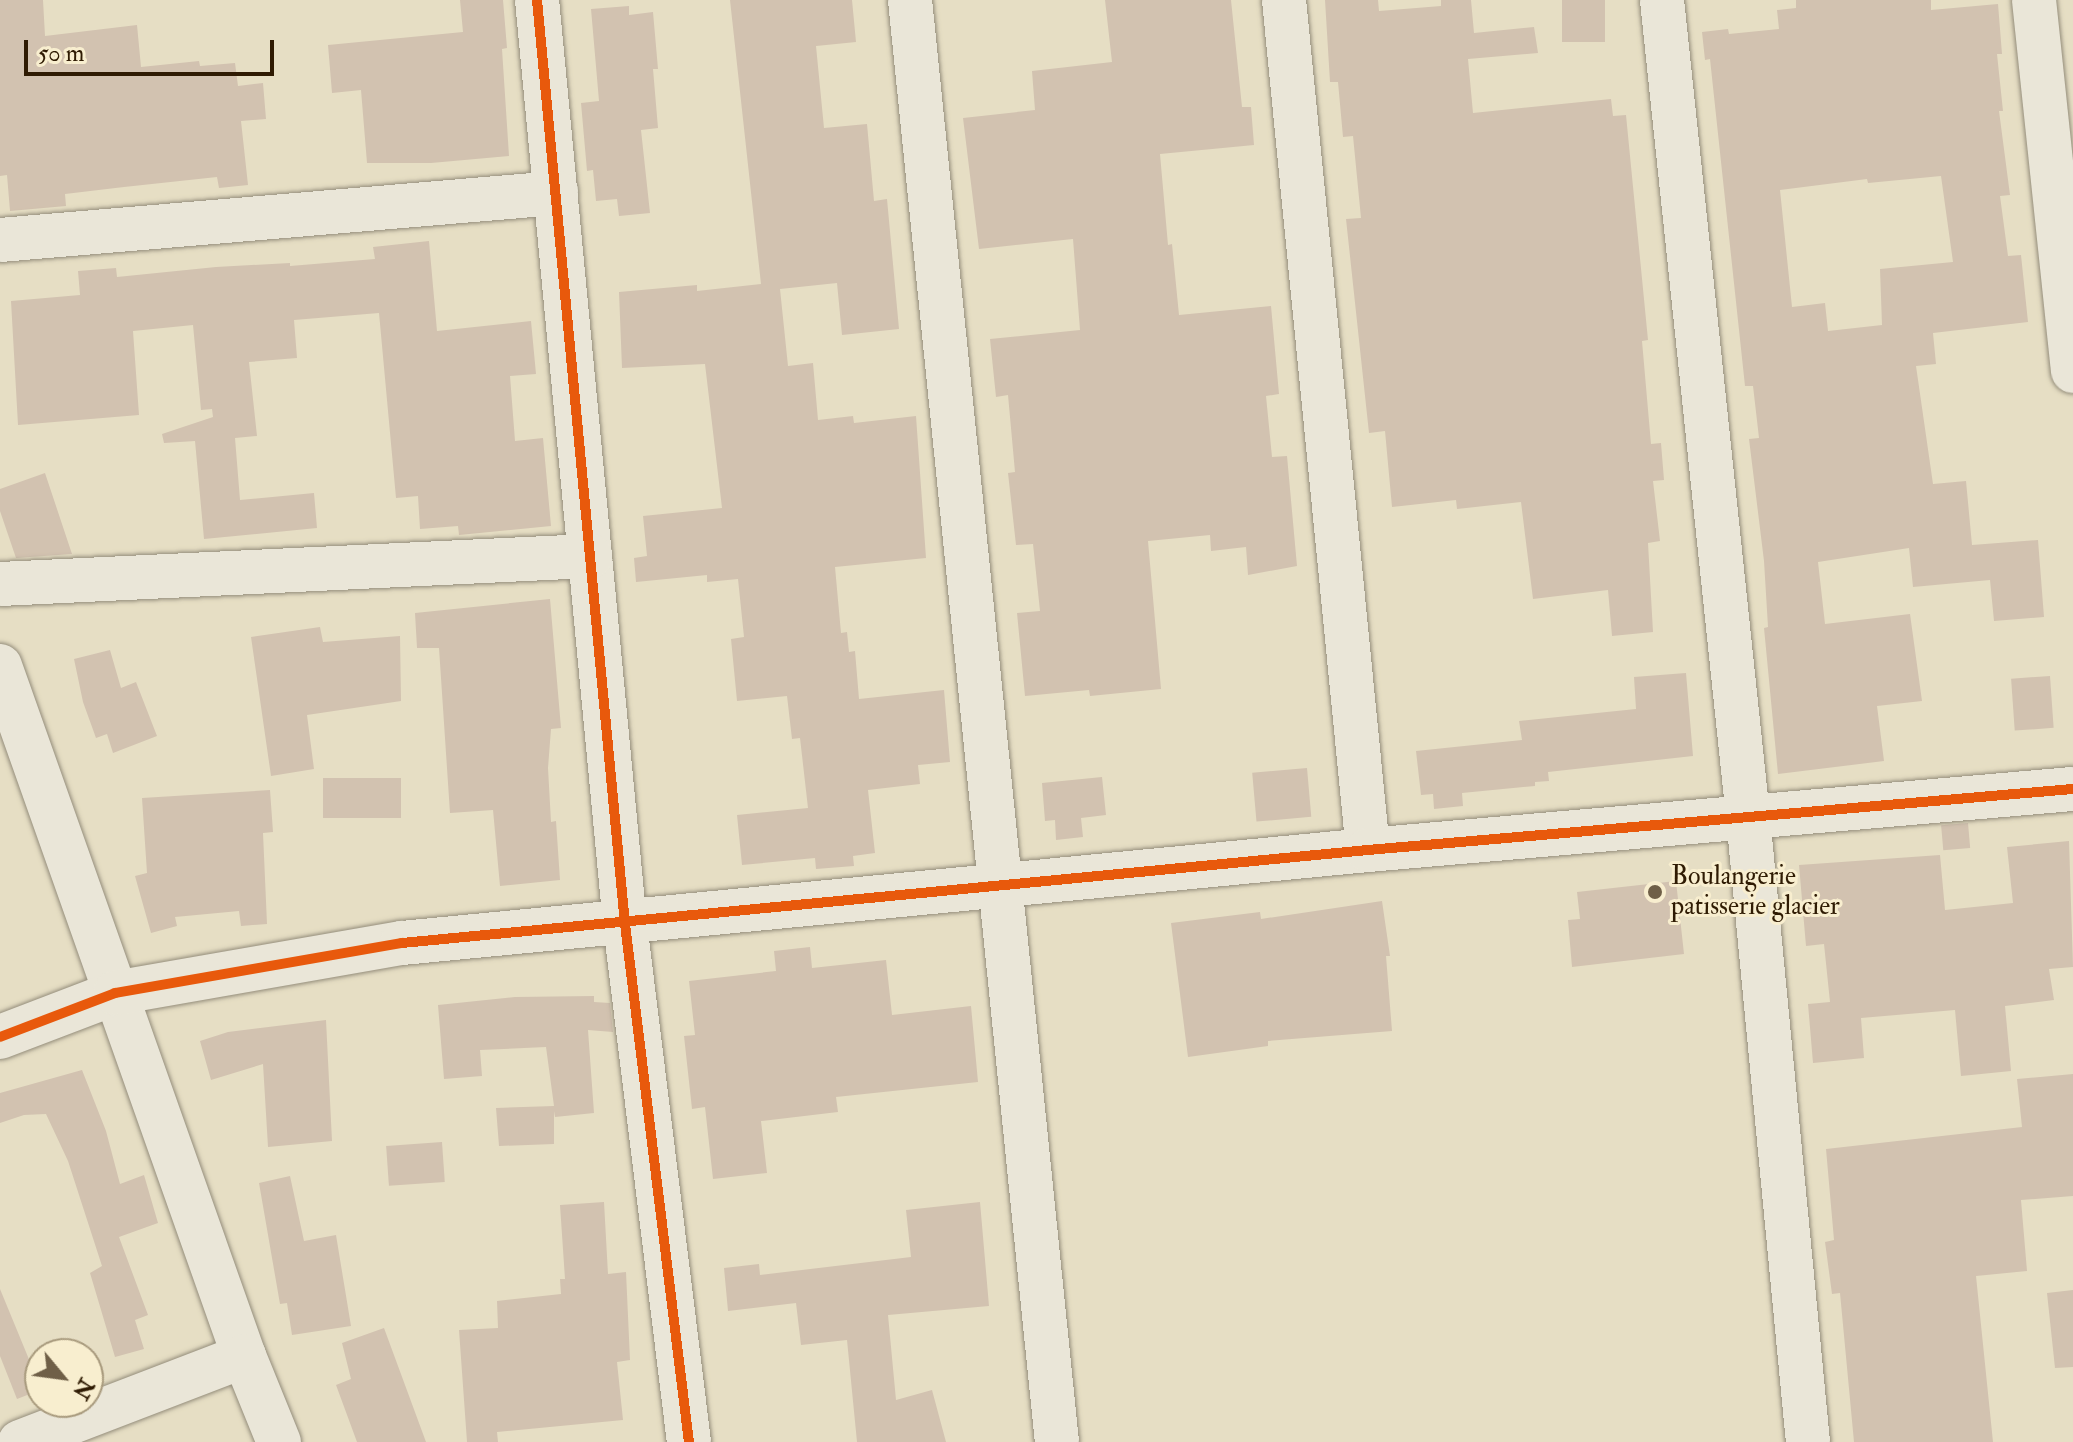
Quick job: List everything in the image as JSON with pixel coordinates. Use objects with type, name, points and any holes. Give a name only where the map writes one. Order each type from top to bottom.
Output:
[{"type":"street","points":[[537,0],[625,924],[689,1442]]},
{"type":"street","points":[[910,0],[1057,1442]]},
{"type":"street","points":[[1284,0],[1368,850]]},
{"type":"street","points":[[1662,0],[1748,817],[1808,1442]]},
{"type":"street","points":[[2034,0],[2070,318],[2073,371]]},
{"type":"street","points":[[0,240],[556,193]]},
{"type":"street","points":[[0,584],[590,556]]},
{"type":"street","points":[[0,666],[244,1356],[279,1442]]},
{"type":"street","points":[[0,1037],[115,993],[402,943],[625,924],[1368,850],[2073,789]]},
{"type":"street","points":[[20,1442],[244,1356]]},
{"type":"building","points":[[0,0],[43,0],[45,36],[137,25],[141,67],[199,61],[200,66],[235,63],[238,86],[263,83],[266,119],[241,121],[248,185],[219,188],[217,177],[124,187],[65,194],[66,206],[10,211],[7,175],[0,176]]},
{"type":"building","points":[[460,0],[503,0],[507,48],[502,49],[509,156],[431,163],[367,163],[361,90],[332,93],[328,45],[463,32]]},
{"type":"building","points":[[730,0],[852,0],[856,42],[816,46],[824,128],[867,124],[874,201],[887,199],[899,329],[842,335],[837,283],[780,289],[788,366],[813,363],[818,420],[853,416],[854,423],[916,416],[926,558],[835,567],[841,633],[847,632],[849,652],[855,651],[859,699],[944,690],[950,762],[918,765],[920,784],[868,790],[875,853],[853,856],[854,866],[816,869],[815,858],[742,865],[737,815],[808,808],[800,738],[792,739],[787,696],[737,701],[731,639],[744,637],[738,579],[707,582],[707,575],[636,582],[634,558],[647,556],[643,516],[722,508],[705,364],[622,368],[619,292],[697,285],[697,291],[761,284]]},
{"type":"building","points":[[1105,0],[1231,0],[1242,107],[1251,107],[1254,145],[1160,154],[1168,245],[1172,244],[1179,315],[1271,306],[1279,394],[1266,396],[1272,457],[1287,456],[1297,566],[1248,575],[1246,547],[1211,551],[1210,535],[1148,541],[1161,689],[1090,696],[1089,690],[1025,696],[1017,613],[1040,611],[1033,544],[1016,545],[1008,473],[1015,472],[1008,395],[996,397],[990,339],[1080,330],[1073,239],[979,249],[963,118],[1035,110],[1032,71],[1112,62]]},
{"type":"building","points":[[1325,0],[1378,0],[1379,11],[1441,6],[1441,0],[1471,0],[1474,33],[1534,27],[1538,53],[1468,59],[1473,113],[1611,99],[1613,116],[1626,115],[1648,340],[1642,341],[1651,444],[1661,443],[1664,480],[1653,481],[1660,541],[1648,543],[1653,632],[1612,636],[1608,590],[1533,599],[1521,502],[1457,509],[1456,500],[1392,507],[1385,431],[1369,433],[1346,219],[1361,218],[1353,136],[1343,137],[1338,82],[1330,82]]},
{"type":"building","points":[[1562,0],[1605,0],[1605,42],[1562,42]]},
{"type":"building","points":[[1796,0],[1931,0],[1931,10],[1998,4],[2002,54],[1997,54],[2003,111],[1999,111],[2010,195],[2000,196],[2008,256],[2021,255],[2028,322],[1933,333],[1936,364],[1916,366],[1933,484],[1966,481],[1972,545],[2038,540],[2044,617],[1994,621],[1990,580],[1913,587],[1909,548],[1818,562],[1825,624],[1910,614],[1922,701],[1877,706],[1884,761],[1778,774],[1764,628],[1768,627],[1764,561],[1749,439],[1759,438],[1753,386],[1745,386],[1710,59],[1705,60],[1702,32],[1728,29],[1729,34],[1779,29],[1777,10],[1796,8]],"holes":[[[1941,176],[1953,262],[1880,269],[1882,325],[1828,331],[1825,303],[1792,307],[1780,190],[1867,179],[1868,183]]]},
{"type":"building","points":[[629,6],[629,15],[653,12],[658,69],[653,69],[658,128],[641,130],[650,213],[619,216],[617,199],[596,201],[593,170],[587,171],[581,103],[599,101],[591,9]]},
{"type":"building","points":[[429,241],[437,331],[531,321],[536,374],[510,376],[515,441],[543,438],[551,526],[459,535],[458,526],[420,529],[418,496],[396,498],[379,313],[294,320],[297,358],[249,362],[257,436],[235,438],[240,500],[314,493],[317,528],[204,539],[195,441],[164,443],[162,434],[213,417],[212,409],[201,410],[193,325],[133,331],[139,415],[18,425],[11,301],[80,295],[78,271],[116,268],[117,277],[216,267],[290,263],[290,266],[375,259],[373,247]]},
{"type":"building","points":[[45,473],[72,554],[16,558],[0,511],[0,489]]},
{"type":"building","points":[[550,599],[561,728],[551,729],[548,768],[551,822],[556,821],[560,880],[500,886],[493,810],[450,813],[439,648],[417,648],[415,613]]},
{"type":"building","points":[[320,627],[323,642],[400,636],[401,701],[307,715],[314,769],[271,776],[251,637]]},
{"type":"building","points":[[110,650],[121,688],[136,682],[157,736],[113,753],[107,734],[96,738],[83,702],[74,659]]},
{"type":"building","points":[[1686,673],[1693,756],[1548,772],[1549,781],[1535,782],[1535,786],[1462,793],[1463,806],[1434,809],[1433,794],[1421,795],[1416,751],[1522,740],[1519,721],[1636,709],[1634,677]]},
{"type":"building","points":[[2050,676],[2054,728],[2015,731],[2011,679]]},
{"type":"building","points":[[1307,768],[1311,817],[1256,822],[1252,773]]},
{"type":"building","points":[[1102,777],[1106,815],[1081,818],[1083,837],[1056,840],[1055,820],[1045,821],[1042,783]]},
{"type":"building","points":[[323,778],[401,778],[401,818],[323,818]]},
{"type":"building","points":[[270,790],[273,832],[263,833],[267,924],[241,926],[239,911],[175,917],[177,926],[151,933],[135,876],[147,873],[142,798]]},
{"type":"building","points":[[1968,823],[1970,848],[1943,850],[1941,825]]},
{"type":"building","points":[[2069,841],[2073,967],[2049,969],[2054,1000],[2005,1006],[2011,1071],[1961,1076],[1955,1010],[1861,1018],[1864,1058],[1813,1063],[1808,1004],[1830,1002],[1824,944],[1806,946],[1799,865],[1940,855],[1945,910],[2013,903],[2007,847]]},
{"type":"building","points":[[1676,881],[1684,954],[1572,967],[1568,920],[1580,919],[1577,892]]},
{"type":"building","points":[[1382,901],[1390,956],[1386,956],[1392,1031],[1268,1041],[1268,1046],[1188,1057],[1171,923],[1260,912],[1261,919]]},
{"type":"building","points":[[810,947],[812,968],[886,960],[892,1015],[971,1006],[978,1082],[836,1097],[838,1112],[761,1121],[767,1173],[713,1179],[705,1107],[692,1109],[684,1036],[695,1035],[689,981],[776,971],[774,951]]},
{"type":"building","points":[[594,996],[594,1002],[610,1003],[613,1032],[588,1030],[594,1113],[555,1117],[554,1111],[554,1144],[499,1146],[496,1108],[554,1106],[546,1047],[480,1050],[482,1076],[444,1079],[438,1005],[515,997]]},
{"type":"building","points":[[326,1020],[332,1141],[268,1147],[263,1064],[211,1080],[200,1041],[228,1032]]},
{"type":"building","points":[[82,1070],[106,1131],[120,1184],[144,1175],[158,1223],[119,1237],[148,1315],[135,1320],[144,1349],[115,1357],[90,1273],[102,1266],[68,1161],[46,1114],[24,1115],[0,1123],[0,1093]]},
{"type":"building","points":[[2073,1074],[2073,1196],[2021,1200],[2027,1271],[1976,1276],[1993,1442],[1854,1442],[1840,1293],[1832,1294],[1825,1242],[1834,1240],[1826,1149],[2022,1127],[2017,1079]]},
{"type":"building","points":[[442,1142],[445,1182],[389,1186],[386,1146]]},
{"type":"building","points":[[290,1176],[304,1241],[336,1235],[351,1326],[292,1335],[287,1303],[280,1304],[259,1183]]},
{"type":"building","points":[[604,1202],[608,1274],[626,1272],[630,1360],[617,1362],[623,1420],[497,1432],[498,1442],[467,1442],[459,1330],[498,1328],[497,1301],[561,1294],[560,1279],[565,1279],[560,1205]]},
{"type":"building","points":[[980,1202],[989,1306],[888,1315],[896,1400],[932,1390],[946,1442],[857,1442],[847,1340],[801,1345],[796,1303],[728,1311],[724,1268],[759,1264],[760,1275],[911,1257],[906,1210]]},
{"type":"building","points":[[0,1289],[24,1347],[24,1396],[17,1399],[0,1356]]},
{"type":"building","points":[[2073,1290],[2073,1367],[2055,1368],[2047,1293]]},
{"type":"building","points":[[384,1328],[426,1442],[357,1442],[336,1385],[351,1379],[342,1343]]},
{"type":"cycle path","points":[[537,0],[625,924],[689,1442]]},
{"type":"cycle path","points":[[0,1037],[115,993],[402,943],[1368,850],[2073,789]]},
{"type":"place","name":"Boulangerie patisserie glacier","points":[[1655,892]]}]
